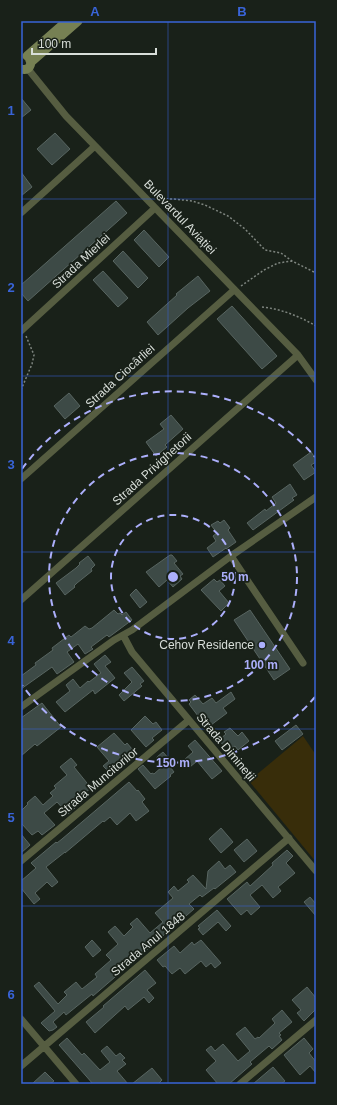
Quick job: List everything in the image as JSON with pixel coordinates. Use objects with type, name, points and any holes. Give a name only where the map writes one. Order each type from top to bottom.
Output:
[{"type":"main road","points":[[25,65],[67,21]]},
{"type":"main road","points":[[25,65],[78,21]]},
{"type":"street","name":"Bulevardul Aviației","points":[[25,65],[66,116],[298,355],[316,380]]},
{"type":"street","points":[[21,213],[96,146]]},
{"type":"street","name":"Strada Mierlei","points":[[22,330],[155,208]]},
{"type":"street","name":"Strada Ciocârliei","points":[[21,479],[234,290]]},
{"type":"street","name":"Strada Privighetorii","points":[[21,600],[298,355]]},
{"type":"street","points":[[21,707],[114,640],[132,630],[231,556],[316,497]]},
{"type":"street","points":[[231,556],[303,663]]},
{"type":"street","name":"Strada Dimineții","points":[[124,635],[132,652],[316,871]]},
{"type":"street","name":"Strada Muncitorilor","points":[[21,861],[189,720]]},
{"type":"street","name":"Strada Anul 1848","points":[[21,1066],[289,838]]},
{"type":"street","points":[[21,1019],[76,1084]]},
{"type":"street","points":[[240,1084],[316,1020]]},
{"type":"path","points":[[148,200],[174,199],[205,204],[228,216],[245,229],[265,250],[278,252],[316,273]]},
{"type":"path","points":[[234,290],[264,270],[278,263],[292,261]]},
{"type":"path","points":[[250,306],[269,308],[291,313],[316,326]]},
{"type":"path","points":[[21,390],[32,364],[34,355],[22,330]]},
{"type":"shaded area","points":[[303,736],[316,755],[316,862],[249,781]]},
{"type":"building","points":[[21,98],[31,110],[21,118]]},
{"type":"building","points":[[55,133],[70,149],[52,165],[37,149]]},
{"type":"building","points":[[21,172],[32,187],[21,196]]},
{"type":"building","points":[[116,201],[127,213],[28,301],[21,293],[21,285]]},
{"type":"building","points":[[144,230],[169,257],[159,267],[134,240]]},
{"type":"building","points":[[123,251],[148,278],[138,288],[113,261]]},
{"type":"building","points":[[103,271],[128,298],[118,307],[93,280]]},
{"type":"building","points":[[198,276],[210,291],[188,308],[158,335],[147,322],[177,295],[176,294]]},
{"type":"building","points":[[232,306],[277,356],[262,369],[217,319]]},
{"type":"building","points":[[69,393],[80,406],[65,419],[54,406]]},
{"type":"building","points":[[171,415],[183,429],[165,445],[167,447],[156,456],[146,442],[164,429],[160,424]]},
{"type":"building","points":[[311,452],[316,459],[316,462],[311,465],[316,472],[304,480],[293,465]]},
{"type":"building","points":[[290,484],[297,495],[292,498],[294,500],[253,530],[247,523],[265,509],[266,511],[276,503],[272,497]]},
{"type":"building","points":[[224,520],[230,528],[228,530],[236,542],[213,557],[207,548],[216,541],[213,536],[217,533],[211,525],[218,521],[220,523]]},
{"type":"building","points":[[172,555],[177,561],[174,563],[183,574],[180,576],[182,579],[173,587],[167,580],[159,587],[146,572]]},
{"type":"building","points":[[88,556],[95,565],[91,569],[92,571],[65,595],[56,583],[76,568],[80,564],[79,563]]},
{"type":"building","points":[[214,579],[217,582],[220,580],[225,586],[219,591],[229,603],[221,611],[201,590]]},
{"type":"building","points":[[136,589],[147,602],[140,608],[130,595]]},
{"type":"building","points":[[114,610],[118,614],[120,613],[122,615],[126,612],[132,620],[109,637],[107,635],[91,647],[93,649],[85,654],[78,644],[67,652],[74,662],[57,674],[52,667],[21,689],[21,676],[36,665],[35,663],[53,650],[52,648],[69,635],[71,637],[85,626],[89,629],[92,628]]},
{"type":"building","name":"Cehov Residence","points":[[250,610],[290,669],[274,680],[234,620]]},
{"type":"building","points":[[105,655],[111,662],[105,666],[115,678],[95,694],[93,690],[65,712],[56,702],[70,691],[66,685],[73,679],[80,688],[101,673],[94,664]]},
{"type":"building","points":[[132,667],[144,681],[140,684],[142,686],[124,701],[119,695],[132,682],[124,673]]},
{"type":"building","points":[[231,692],[235,699],[223,708],[227,713],[207,728],[189,704],[191,702],[189,700],[195,695],[203,704],[212,698],[216,703]]},
{"type":"building","points":[[42,703],[61,727],[37,746],[35,744],[21,756],[21,718]]},
{"type":"building","points":[[145,716],[153,724],[156,722],[162,730],[152,738],[154,740],[146,747],[131,730]]},
{"type":"building","points":[[296,725],[303,734],[282,750],[275,741]]},
{"type":"building","points":[[230,728],[238,736],[242,732],[249,741],[238,750],[235,746],[232,748],[227,743],[224,746],[219,740],[226,734],[224,732]]},
{"type":"building","points":[[114,733],[125,745],[127,743],[137,755],[130,760],[126,755],[108,771],[103,766],[109,761],[97,747]]},
{"type":"building","points":[[195,740],[222,771],[212,779],[197,761],[190,767],[184,760],[193,752],[188,746]]},
{"type":"building","points":[[163,752],[170,760],[167,763],[174,772],[155,789],[138,769],[143,765],[151,774],[154,774],[163,766],[157,760],[157,757]]},
{"type":"building","points":[[71,758],[77,765],[74,767],[91,788],[81,796],[83,799],[74,806],[75,808],[68,814],[57,802],[44,813],[55,825],[42,835],[38,831],[32,835],[21,823],[21,811],[35,796],[43,805],[53,796],[50,793],[56,788],[54,786],[67,775],[60,767]]},
{"type":"building","points":[[129,782],[145,799],[142,802],[149,811],[136,821],[130,813],[117,825],[110,817],[46,867],[58,882],[52,887],[47,882],[35,893],[40,899],[34,904],[21,888],[21,881],[36,868],[31,863],[56,842],[57,843],[62,839]]},
{"type":"building","points":[[221,828],[233,842],[221,853],[209,839]]},
{"type":"building","points":[[21,834],[30,845],[21,853]]},
{"type":"building","points":[[247,839],[257,851],[244,862],[234,850]]},
{"type":"building","points":[[287,850],[293,856],[286,863],[295,873],[278,887],[281,891],[273,898],[262,885],[250,895],[260,907],[251,915],[247,910],[241,915],[227,899],[247,882],[250,886]]},
{"type":"building","points":[[219,861],[225,869],[230,865],[236,872],[215,889],[214,888],[202,897],[200,895],[189,904],[194,909],[93,996],[92,994],[66,1015],[64,1012],[53,1022],[57,1027],[49,1031],[41,1023],[55,1011],[34,986],[39,982],[58,1004],[67,995],[64,992],[76,982],[82,989],[97,977],[95,974],[111,960],[106,955],[118,944],[108,932],[115,926],[124,936],[133,927],[130,924],[137,918],[150,933],[163,922],[155,913],[173,898],[168,892],[174,886],[178,891],[189,882],[187,880],[193,875],[206,889],[208,871]]},
{"type":"building","points":[[310,897],[316,904],[316,916],[304,902]]},
{"type":"building","points":[[217,910],[231,926],[226,931],[218,922],[203,935],[198,929],[200,928],[198,926]]},
{"type":"building","points":[[92,940],[101,950],[93,957],[85,947]]},
{"type":"building","points":[[201,940],[221,963],[215,968],[211,963],[206,967],[201,961],[185,974],[180,968],[172,974],[157,960],[174,946],[180,953],[192,942],[194,945]]},
{"type":"building","points":[[145,970],[156,983],[147,990],[154,998],[149,1003],[144,997],[128,1010],[125,1006],[95,1033],[86,1022]]},
{"type":"building","points":[[307,987],[316,998],[316,1009],[304,1021],[297,1013],[301,1010],[292,1000]]},
{"type":"building","points":[[282,1010],[292,1022],[279,1033],[282,1040],[272,1049],[269,1046],[250,1062],[252,1064],[229,1084],[218,1084],[206,1070],[216,1061],[206,1050],[211,1046],[215,1051],[223,1044],[238,1061],[250,1051],[236,1034],[245,1027],[255,1039],[258,1037],[259,1038],[275,1023],[272,1019]]},
{"type":"building","points":[[67,1038],[82,1055],[84,1053],[100,1070],[110,1062],[101,1051],[107,1046],[116,1056],[120,1053],[125,1058],[122,1060],[126,1064],[117,1071],[128,1084],[93,1084],[59,1045]]},
{"type":"building","points":[[304,1038],[313,1049],[309,1053],[316,1062],[316,1073],[310,1066],[300,1075],[284,1055]]},
{"type":"building","points":[[273,1067],[285,1081],[281,1084],[253,1084]]},
{"type":"building","points":[[152,1068],[162,1080],[158,1084],[132,1084]]},
{"type":"building","points":[[45,1072],[54,1081],[50,1084],[32,1084]]},
{"type":"place","name":"Cehov Residence","points":[[262,645]]}]
